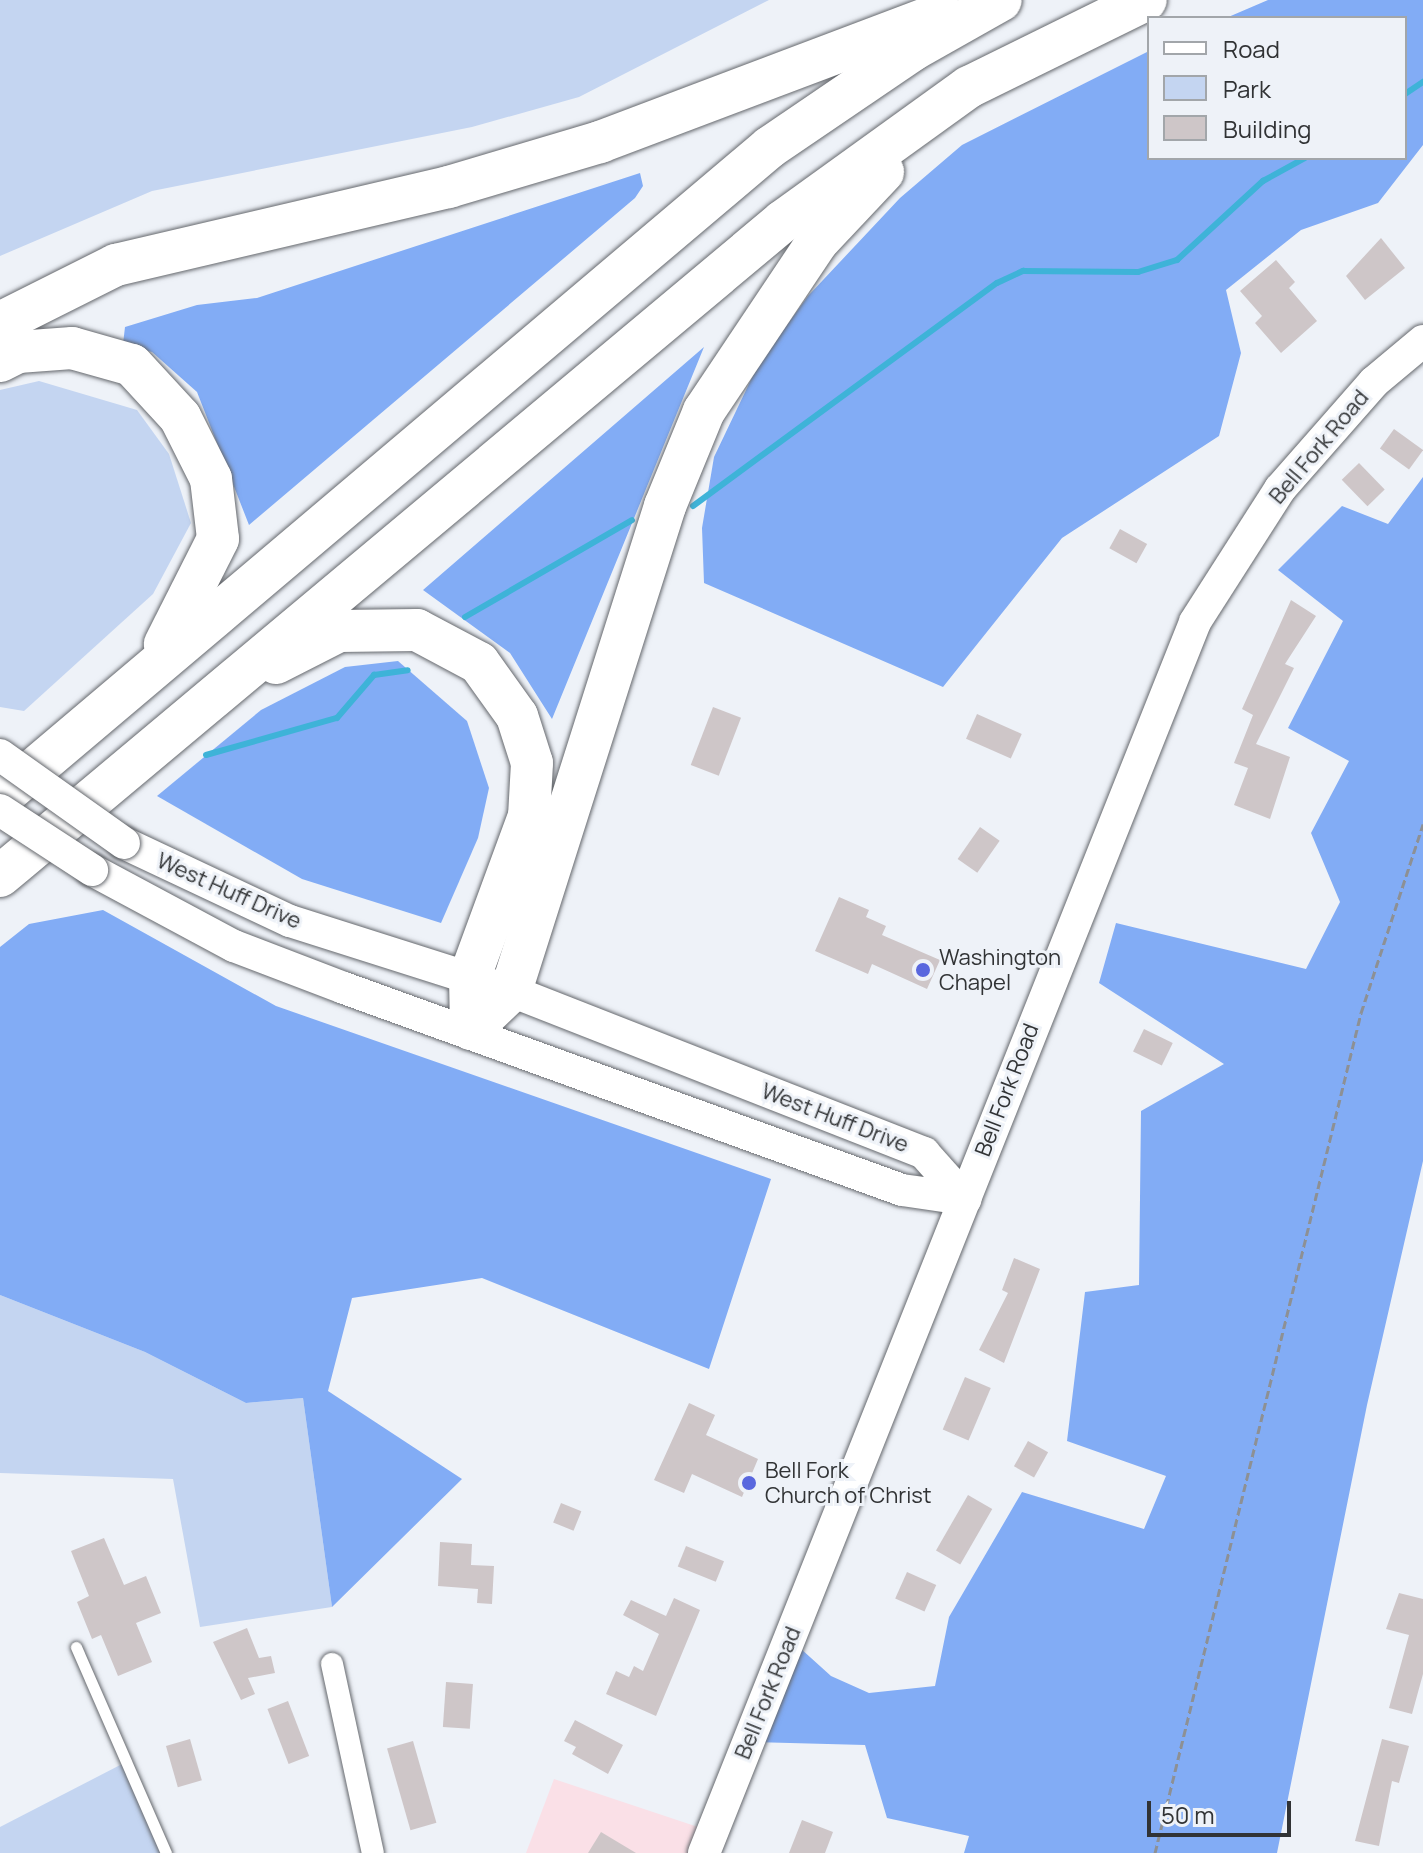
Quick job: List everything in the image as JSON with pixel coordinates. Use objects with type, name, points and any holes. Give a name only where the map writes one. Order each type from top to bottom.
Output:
[{"type":"highway","points":[[0,323],[116,265],[449,187],[600,142],[976,0]]},
{"type":"highway","points":[[0,798],[770,147],[911,51],[1001,0]]},
{"type":"highway","points":[[0,876],[206,698],[783,221],[969,87],[1146,0]]},
{"type":"highway","points":[[471,1029],[511,991],[665,506],[704,411],[818,241],[969,87]]},
{"type":"highway","points":[[0,361],[18,352],[72,348],[132,365],[180,417],[211,479],[218,539],[149,672]]},
{"type":"highway","points":[[206,698],[339,631],[417,630],[479,663],[517,716],[532,763],[529,816],[470,976],[471,1029]]},
{"type":"main road","name":"Bell Fork Road","points":[[704,1853],[1195,622],[1280,489],[1374,382],[1423,341]]},
{"type":"main road","name":"West Huff Drive","points":[[0,755],[124,843],[290,921],[511,991],[924,1153],[965,1199]]},
{"type":"main road","name":"West Huff Drive","points":[[0,810],[92,870],[234,946],[471,1029],[902,1190],[965,1199]]},
{"type":"street","points":[[332,1664],[373,1853]]},
{"type":"lane","points":[[76,1647],[166,1853]]},
{"type":"path","points":[[1155,1853],[1361,1013],[1423,824]]},
{"type":"shaded area","points":[[1268,0],[1423,0],[1423,145],[1378,203],[1301,230],[1226,290],[1241,353],[1219,436],[1062,538],[943,687],[704,583],[702,528],[714,457],[758,365],[808,296],[900,198],[962,145],[1147,52],[1147,160],[1407,160],[1407,16],[1231,16]]},
{"type":"shaded area","points":[[640,173],[643,186],[635,198],[249,525],[197,392],[152,352],[123,344],[125,327],[197,305],[257,298]]},
{"type":"shaded area","points":[[704,347],[552,719],[510,653],[423,590]]},
{"type":"shaded area","points":[[1423,477],[1423,1161],[1367,1405],[1277,1853],[964,1853],[969,1836],[887,1818],[865,1745],[755,1742],[790,1639],[831,1676],[869,1693],[935,1686],[949,1617],[1022,1492],[1144,1529],[1166,1476],[1067,1441],[1085,1292],[1139,1285],[1141,1111],[1224,1064],[1099,983],[1116,923],[1306,969],[1340,902],[1311,833],[1349,761],[1288,728],[1343,621],[1278,570],[1342,506],[1388,524]]},
{"type":"shaded area","points":[[398,661],[467,721],[489,788],[478,838],[441,923],[302,879],[157,796],[261,710],[345,667]]},
{"type":"shaded area","points":[[103,910],[276,1006],[771,1179],[709,1369],[482,1278],[352,1298],[328,1391],[462,1479],[332,1607],[303,1398],[246,1403],[145,1352],[0,1295],[0,947],[29,924]]},
{"type":"shaded area","points":[[554,1779],[713,1832],[704,1853],[526,1853]]},
{"type":"green space","points":[[0,0],[769,0],[579,97],[472,127],[152,191],[0,256]]},
{"type":"green space","points":[[39,381],[137,410],[169,454],[191,523],[153,594],[24,711],[0,707],[0,390]]},
{"type":"green space","points":[[0,1295],[145,1352],[246,1403],[303,1398],[332,1607],[200,1627],[173,1479],[0,1473]]},
{"type":"green space","points":[[126,1762],[166,1853],[0,1853],[0,1827]]},
{"type":"building","points":[[1381,238],[1405,268],[1365,300],[1346,276]]},
{"type":"building","points":[[1276,260],[1295,282],[1289,288],[1317,321],[1281,353],[1255,323],[1262,316],[1240,291]]},
{"type":"building","points":[[1394,429],[1423,450],[1409,470],[1380,448]]},
{"type":"building","points":[[1359,463],[1385,490],[1367,506],[1342,480]]},
{"type":"building","points":[[1120,529],[1147,544],[1136,563],[1109,548]]},
{"type":"building","points":[[1291,600],[1316,616],[1285,664],[1294,668],[1256,744],[1290,757],[1270,819],[1234,805],[1248,768],[1234,763],[1253,715],[1242,709]]},
{"type":"building","points":[[713,707],[741,718],[719,776],[691,765]]},
{"type":"building","points":[[977,714],[1022,734],[1011,759],[966,739]]},
{"type":"building","points":[[980,827],[1000,841],[977,873],[958,859]]},
{"type":"building","points":[[839,897],[869,910],[866,917],[886,926],[882,935],[940,960],[927,989],[872,964],[868,974],[815,951]]},
{"type":"building","points":[[1144,1029],[1173,1043],[1162,1065],[1133,1051]]},
{"type":"building","points":[[1014,1258],[1040,1269],[1004,1363],[979,1350],[1008,1293],[1002,1290]]},
{"type":"building","points":[[965,1377],[991,1388],[969,1440],[943,1429]]},
{"type":"building","points":[[689,1403],[715,1415],[706,1435],[758,1459],[742,1497],[692,1474],[684,1493],[654,1480]]},
{"type":"building","points":[[1028,1441],[1048,1452],[1034,1478],[1014,1466]]},
{"type":"building","points":[[968,1495],[992,1509],[960,1564],[936,1550]]},
{"type":"building","points":[[561,1503],[581,1511],[574,1531],[553,1522]]},
{"type":"building","points":[[104,1538],[124,1585],[146,1576],[161,1613],[136,1623],[152,1662],[118,1676],[101,1635],[92,1639],[77,1602],[89,1596],[71,1551]]},
{"type":"building","points":[[440,1542],[472,1544],[471,1565],[494,1566],[492,1604],[477,1603],[478,1589],[438,1586]]},
{"type":"building","points":[[686,1546],[724,1561],[716,1582],[678,1566]]},
{"type":"building","points":[[907,1572],[936,1585],[924,1612],[895,1598]]},
{"type":"building","points":[[1399,1593],[1423,1599],[1423,1674],[1412,1714],[1389,1708],[1409,1635],[1386,1629]]},
{"type":"building","points":[[674,1598],[700,1610],[656,1716],[606,1694],[616,1671],[629,1677],[634,1666],[643,1671],[659,1634],[623,1615],[631,1600],[666,1616]]},
{"type":"building","points":[[247,1628],[259,1658],[271,1656],[275,1673],[248,1678],[255,1694],[241,1700],[213,1642]]},
{"type":"building","points":[[446,1682],[473,1684],[470,1729],[443,1727]]},
{"type":"building","points":[[288,1701],[309,1756],[289,1764],[267,1709]]},
{"type":"building","points":[[575,1720],[623,1745],[608,1774],[572,1754],[576,1747],[564,1741]]},
{"type":"building","points":[[190,1739],[202,1780],[178,1787],[166,1746]]},
{"type":"building","points":[[1382,1739],[1409,1746],[1399,1783],[1392,1781],[1379,1846],[1355,1841]]},
{"type":"building","points":[[413,1741],[436,1823],[410,1830],[387,1748]]},
{"type":"building","points":[[802,1820],[833,1832],[825,1853],[789,1853]]},
{"type":"building","points":[[601,1832],[636,1853],[588,1853]]},
{"type":"waterway","points":[[1407,93],[1423,82]]},
{"type":"waterway","points":[[693,506],[997,283],[1023,271],[1138,272],[1177,260],[1263,181],[1301,160]]},
{"type":"waterway","points":[[465,617],[632,520]]},
{"type":"waterway","points":[[206,755],[337,718],[374,675],[408,670]]},
{"type":"place","name":"Washington Chapel","points":[[923,970]]},
{"type":"place","name":"Bell Fork Church of Christ","points":[[749,1483]]}]
